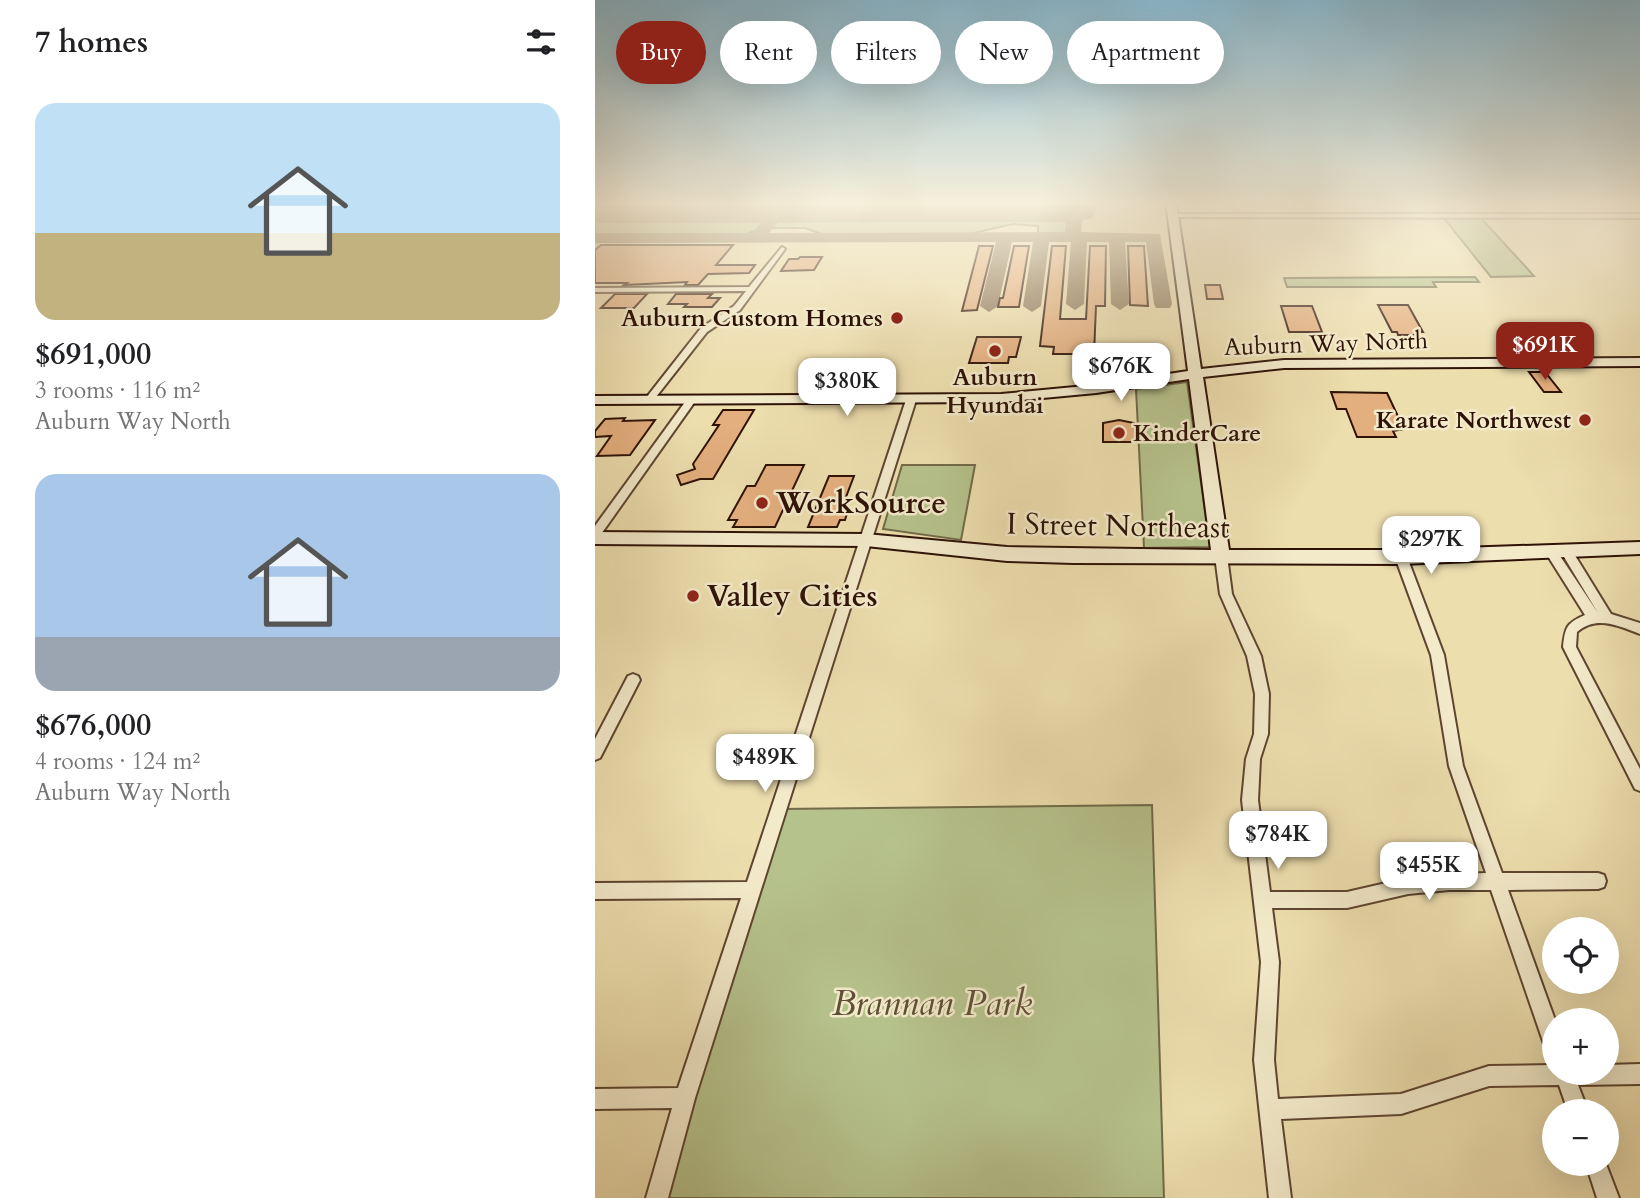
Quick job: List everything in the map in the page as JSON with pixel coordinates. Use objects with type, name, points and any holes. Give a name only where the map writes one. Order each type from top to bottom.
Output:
[{"type":"main road","name":"Auburn Way North","points":[[595,400],[911,400]]},
{"type":"street","points":[[649,400],[705,329],[733,312],[775,258]]},
{"type":"street","points":[[1179,258],[1226,594],[1254,656],[1262,694],[1261,734],[1253,759],[1250,800],[1270,962],[1264,1060],[1280,1198]]},
{"type":"street","points":[[595,290],[751,289]]},
{"type":"street","name":"Auburn Way North","points":[[911,400],[1048,395],[1259,366],[1308,363],[1640,362]]},
{"type":"street","points":[[595,536],[691,400]]},
{"type":"street","points":[[657,1198],[685,1098],[911,400]]},
{"type":"street","name":"I Street Northeast","points":[[595,536],[866,540],[1007,554],[1401,557],[1640,548]]},
{"type":"street","points":[[1560,553],[1600,619]]},
{"type":"street","points":[[1401,557],[1437,654],[1450,746],[1542,1010]]},
{"type":"street","points":[[1640,629],[1627,622],[1600,619],[1576,624],[1571,630],[1571,654],[1640,784]]},
{"type":"street","points":[[595,753],[602,729],[633,680]]},
{"type":"street","points":[[1263,900],[1339,901],[1415,885],[1496,881],[1598,881]]},
{"type":"street","points":[[595,891],[753,890]]},
{"type":"street","points":[[1619,1074],[1640,1074]]},
{"type":"street","points":[[1270,1109],[1401,1104],[1489,1076],[1542,1075]]},
{"type":"street","points":[[595,1098],[685,1098]]},
{"type":"street","points":[[1600,1176],[1608,1198]]},
{"type":"green space","points":[[1476,258],[1517,258],[1534,276],[1491,277]]},
{"type":"green space","points":[[1475,277],[1479,282],[1433,282],[1436,287],[1287,287],[1284,278]]},
{"type":"green space","points":[[1187,382],[1210,547],[1144,548],[1136,389]]},
{"type":"green space","points":[[902,465],[975,465],[961,540],[883,529]]},
{"type":"green space","name":"Brannan Park","points":[[1152,805],[1164,1198],[654,1198],[779,809]]},
{"type":"building","points":[[595,258],[722,258],[716,265],[755,265],[749,273],[708,274],[698,285],[685,285],[687,282],[624,285],[627,283],[595,283]]},
{"type":"building","points":[[821,258],[814,270],[781,271],[789,259]]},
{"type":"building","points":[[976,258],[990,258],[977,310],[962,311]]},
{"type":"building","points":[[1011,258],[1027,258],[1019,307],[998,307],[1000,298],[1003,298]]},
{"type":"building","points":[[1051,258],[1065,258],[1060,319],[1086,319],[1089,258],[1106,258],[1105,306],[1096,306],[1094,354],[1053,354],[1054,347],[1040,346]]},
{"type":"building","points":[[1128,258],[1145,258],[1148,306],[1130,305]]},
{"type":"building","points":[[1205,285],[1220,285],[1223,299],[1207,299]]},
{"type":"building","points":[[615,294],[647,294],[634,308],[601,308]]},
{"type":"building","points":[[676,294],[712,294],[708,298],[720,298],[712,307],[668,304]]},
{"type":"building","points":[[1378,305],[1408,305],[1423,332],[1418,332],[1419,335],[1398,335],[1397,332],[1392,332]]},
{"type":"building","points":[[1281,306],[1312,306],[1322,332],[1289,332]]},
{"type":"building","name":"Auburn Hyundai","points":[[977,337],[1021,337],[1016,357],[1009,357],[1008,363],[969,363]]},
{"type":"building","points":[[1529,372],[1545,372],[1561,392],[1544,392]]},
{"type":"building","points":[[1331,392],[1387,393],[1404,429],[1393,431],[1396,437],[1357,437],[1346,409],[1337,409]]},
{"type":"building","points":[[723,410],[754,410],[713,479],[700,479],[681,485],[677,475],[695,469],[693,464],[719,425],[713,425]]},
{"type":"building","points":[[625,418],[623,421],[655,420],[630,455],[597,456],[611,436],[595,437],[595,431],[605,419]]},
{"type":"building","name":"KinderCare","points":[[1119,420],[1134,423],[1135,442],[1103,442],[1103,423]]},
{"type":"building","name":"WorkSource","points":[[766,465],[804,465],[775,527],[733,527],[737,520],[728,520],[747,486],[755,486]]},
{"type":"building","points":[[829,476],[854,476],[841,510],[848,510],[845,520],[840,520],[837,527],[808,527]]},
{"type":"taxiway","points":[[989,306],[1000,258]]},
{"type":"taxiway","points":[[1032,306],[1039,258]]},
{"type":"taxiway","points":[[1075,304],[1078,258]]},
{"type":"taxiway","points":[[1118,258],[1120,304]]},
{"type":"taxiway","points":[[1157,258],[1163,304]]},
{"type":"place","name":"Auburn Custom Homes","points":[[897,318]]},
{"type":"place","name":"Auburn Hyundai","points":[[995,351]]},
{"type":"place","name":"Karate Northwest","points":[[1585,420]]},
{"type":"place","name":"KinderCare","points":[[1119,433]]},
{"type":"place","name":"WorkSource","points":[[762,503]]},
{"type":"place","name":"Valley Cities","points":[[693,596]]}]
